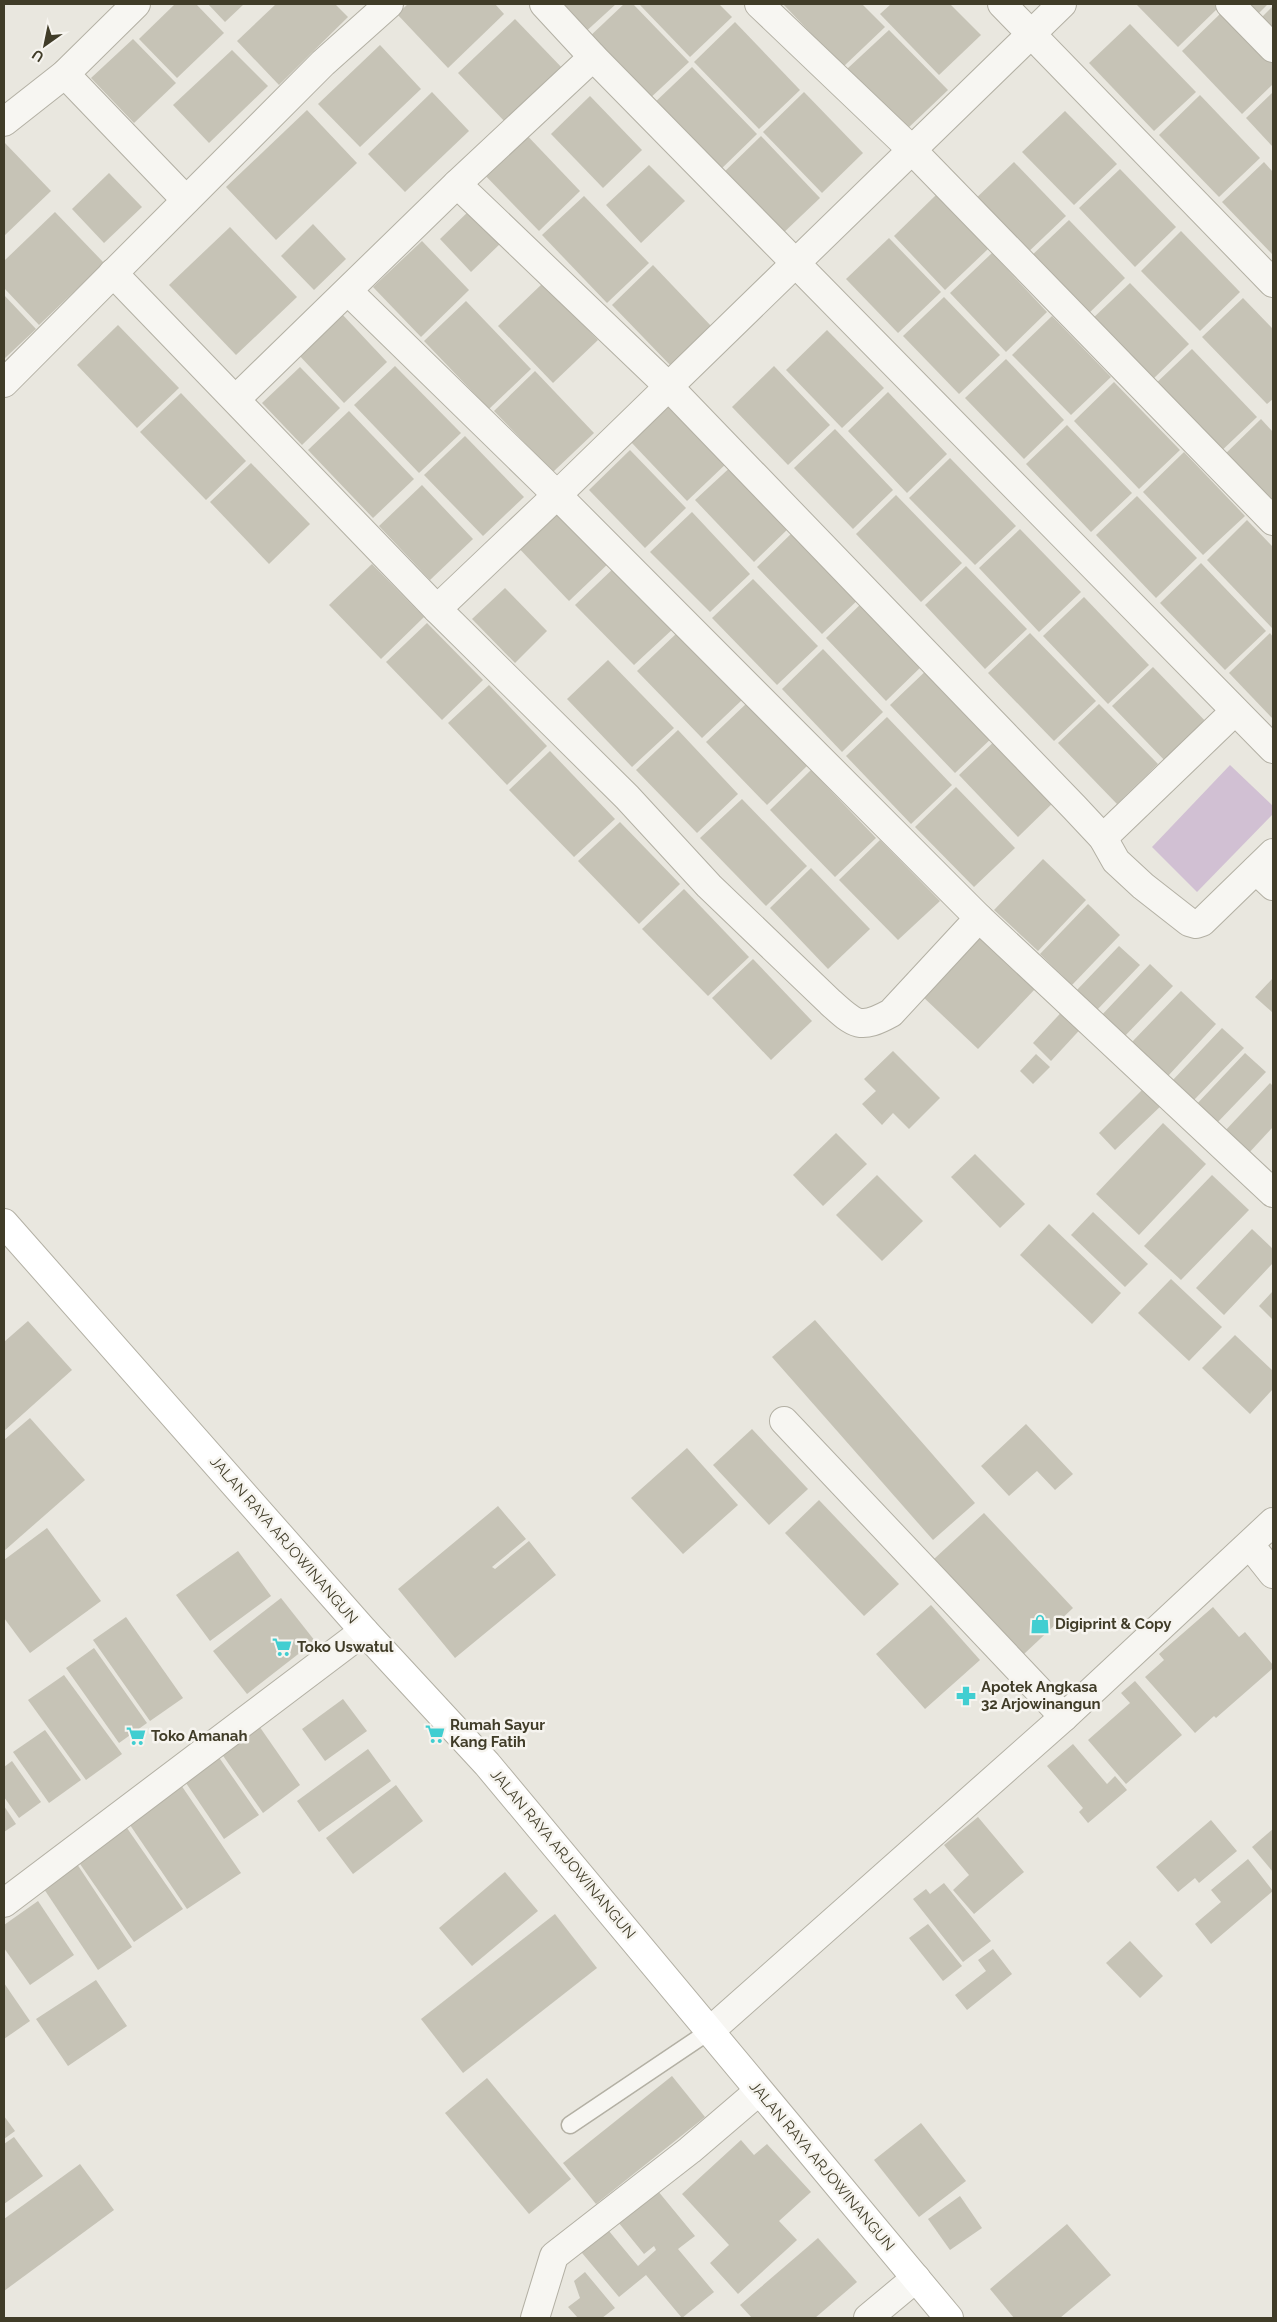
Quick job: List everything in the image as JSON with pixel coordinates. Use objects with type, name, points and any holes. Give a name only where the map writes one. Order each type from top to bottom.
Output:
[{"type":"main road","name":"JALAN RAYA ARJOWINANGUN","points":[[4,1223],[364,1632],[487,1764],[711,2030],[759,2091],[949,2318]]},
{"type":"street","points":[[4,122],[65,74],[136,4]]},
{"type":"street","points":[[4,383],[322,63],[389,4]]},
{"type":"street","points":[[544,4],[594,58],[1273,749]]},
{"type":"street","points":[[759,4],[912,149],[1273,521]]},
{"type":"street","points":[[1002,4],[1273,283]]},
{"type":"street","points":[[437,609],[557,495],[794,262],[1062,4]]},
{"type":"street","points":[[1230,4],[1273,48]]},
{"type":"street","points":[[236,399],[457,184],[594,58]]},
{"type":"street","points":[[65,74],[186,200]]},
{"type":"street","points":[[457,184],[668,386],[1102,838],[1116,861],[1136,880],[1189,922],[1196,924],[1202,922],[1268,870]]},
{"type":"street","points":[[114,273],[437,609],[627,797],[709,886],[850,1021],[863,1025],[874,1022],[891,1013],[979,918]]},
{"type":"street","points":[[348,291],[557,495],[979,918],[1273,1193]]},
{"type":"street","points":[[1102,838],[1236,711]]},
{"type":"street","points":[[784,1421],[1064,1717]]},
{"type":"street","points":[[711,2030],[1064,1717],[1273,1522]]},
{"type":"street","points":[[1250,1545],[1273,1574]]},
{"type":"street","points":[[4,1903],[364,1632]]},
{"type":"street","points":[[535,2318],[554,2256],[690,2150],[759,2091]]},
{"type":"street","points":[[868,2318],[916,2278]]},
{"type":"lane","points":[[570,2125],[711,2030]]},
{"type":"shaded area","points":[[1230,765],[1273,806],[1273,814],[1197,892],[1152,847]]},
{"type":"building","points":[[175,4],[196,4],[224,33],[177,78],[139,39]]},
{"type":"building","points":[[208,4],[244,4],[225,22]]},
{"type":"building","points":[[276,4],[335,4],[348,17],[279,85],[237,41]]},
{"type":"building","points":[[408,4],[495,4],[504,14],[448,68],[397,14]]},
{"type":"building","points":[[552,4],[616,4],[582,35]]},
{"type":"building","points":[[624,4],[633,4],[689,62],[647,101],[587,39]]},
{"type":"building","points":[[639,4],[719,4],[732,17],[690,57]]},
{"type":"building","points":[[783,4],[862,4],[885,27],[843,67]]},
{"type":"building","points":[[891,4],[950,4],[981,35],[939,75],[880,14]]},
{"type":"building","points":[[1136,4],[1214,4],[1218,8],[1178,47]]},
{"type":"building","points":[[1248,4],[1268,4],[1258,14]]},
{"type":"building","points":[[1273,6],[1273,29],[1262,17]]},
{"type":"building","points":[[1223,11],[1273,63],[1273,84],[1242,114],[1182,51]]},
{"type":"building","points":[[515,19],[566,72],[509,126],[458,73]]},
{"type":"building","points":[[735,22],[800,90],[759,129],[694,62]]},
{"type":"building","points":[[1130,24],[1196,92],[1154,131],[1089,63]]},
{"type":"building","points":[[889,30],[948,90],[906,130],[847,69]]},
{"type":"building","points":[[133,39],[176,83],[134,123],[91,78]]},
{"type":"building","points":[[380,45],[421,89],[360,147],[318,104]]},
{"type":"building","points":[[232,50],[268,86],[209,143],[173,105]]},
{"type":"building","points":[[692,67],[757,134],[716,174],[651,106]]},
{"type":"building","points":[[432,92],[469,131],[405,192],[368,154]]},
{"type":"building","points":[[804,92],[863,153],[822,193],[763,132]]},
{"type":"building","points":[[1273,92],[1273,147],[1246,118]]},
{"type":"building","points":[[1200,95],[1260,158],[1219,197],[1159,135]]},
{"type":"building","points":[[590,96],[642,150],[603,188],[551,134]]},
{"type":"building","points":[[307,110],[357,163],[276,240],[226,187]]},
{"type":"building","points":[[1065,111],[1117,164],[1074,205],[1022,152]]},
{"type":"building","points":[[520,128],[580,191],[539,231],[478,168]]},
{"type":"building","points":[[761,136],[820,198],[779,237],[720,176]]},
{"type":"building","points":[[4,142],[51,191],[4,236]]},
{"type":"building","points":[[1014,162],[1066,216],[1023,257],[971,203]]},
{"type":"building","points":[[1264,162],[1273,172],[1273,255],[1222,202]]},
{"type":"building","points":[[649,165],[685,201],[641,243],[606,205]]},
{"type":"building","points":[[1120,169],[1176,227],[1135,267],[1079,208]]},
{"type":"building","points":[[109,173],[142,207],[104,243],[72,209]]},
{"type":"building","points":[[936,195],[988,249],[945,290],[894,236]]},
{"type":"building","points":[[584,196],[649,263],[607,303],[542,235]]},
{"type":"building","points":[[472,208],[504,240],[471,272],[440,239]]},
{"type":"building","points":[[55,212],[104,263],[39,325],[4,288],[4,261]]},
{"type":"building","points":[[1069,220],[1125,278],[1084,318],[1027,260]]},
{"type":"building","points":[[313,224],[346,259],[314,290],[281,256]]},
{"type":"building","points":[[230,227],[297,297],[236,355],[169,285]]},
{"type":"building","points":[[1181,231],[1240,292],[1200,331],[1141,271]]},
{"type":"building","points":[[889,238],[941,292],[898,333],[846,279]]},
{"type":"building","points":[[422,241],[469,290],[421,337],[373,287]]},
{"type":"building","points":[[992,253],[1047,312],[1006,352],[950,293]]},
{"type":"building","points":[[653,265],[712,327],[671,366],[612,305]]},
{"type":"building","points":[[543,283],[598,340],[553,383],[498,326]]},
{"type":"building","points":[[1130,283],[1189,344],[1149,383],[1090,321]]},
{"type":"building","points":[[4,295],[36,329],[4,359]]},
{"type":"building","points":[[944,297],[1000,355],[959,394],[903,336]]},
{"type":"building","points":[[1243,298],[1273,329],[1273,399],[1267,404],[1202,337]]},
{"type":"building","points":[[466,301],[531,369],[489,409],[424,341]]},
{"type":"building","points":[[340,312],[387,362],[344,403],[297,353]]},
{"type":"building","points":[[1052,316],[1111,377],[1071,415],[1012,355]]},
{"type":"building","points":[[118,325],[179,388],[137,428],[77,365]]},
{"type":"building","points":[[827,330],[884,388],[842,428],[786,370]]},
{"type":"building","points":[[1192,349],[1257,417],[1216,456],[1151,388]]},
{"type":"building","points":[[1006,359],[1064,420],[1024,459],[965,398]]},
{"type":"building","points":[[395,366],[461,433],[419,473],[354,405]]},
{"type":"building","points":[[774,366],[830,425],[788,465],[732,407]]},
{"type":"building","points":[[300,367],[340,408],[302,445],[262,403]]},
{"type":"building","points":[[535,371],[594,433],[553,472],[494,411]]},
{"type":"building","points":[[1114,382],[1180,450],[1139,489],[1074,421]]},
{"type":"building","points":[[888,392],[947,454],[907,493],[848,431]]},
{"type":"building","points":[[181,393],[246,461],[206,500],[140,432]]},
{"type":"building","points":[[673,403],[729,461],[687,501],[631,442]]},
{"type":"building","points":[[349,411],[414,479],[373,518],[308,450]]},
{"type":"building","points":[[1261,419],[1273,432],[1273,514],[1220,459]]},
{"type":"building","points":[[1067,425],[1132,493],[1091,532],[1026,464]]},
{"type":"building","points":[[835,429],[893,490],[853,529],[794,468]]},
{"type":"building","points":[[465,436],[524,497],[483,536],[424,475]]},
{"type":"building","points":[[630,450],[686,508],[645,548],[589,490]]},
{"type":"building","points":[[1184,452],[1245,516],[1203,555],[1143,492]]},
{"type":"building","points":[[950,458],[1016,526],[975,565],[909,498]]},
{"type":"building","points":[[736,462],[794,523],[754,562],[695,500]]},
{"type":"building","points":[[251,463],[310,524],[269,564],[210,502]]},
{"type":"building","points":[[422,485],[473,539],[430,580],[379,526]]},
{"type":"building","points":[[896,495],[962,563],[921,602],[856,534]]},
{"type":"building","points":[[1137,496],[1197,558],[1156,598],[1096,535]]},
{"type":"building","points":[[555,503],[611,561],[569,601],[514,543]]},
{"type":"building","points":[[692,512],[750,574],[710,612],[650,552]]},
{"type":"building","points":[[1247,520],[1273,547],[1272,628],[1207,560]]},
{"type":"building","points":[[797,528],[862,596],[822,634],[757,567]]},
{"type":"building","points":[[1020,529],[1081,592],[1039,632],[979,568]]},
{"type":"building","points":[[1201,563],[1266,631],[1225,670],[1160,603]]},
{"type":"building","points":[[372,564],[424,617],[381,659],[329,605]]},
{"type":"building","points":[[616,566],[675,627],[634,665],[575,605]]},
{"type":"building","points":[[966,566],[1027,629],[985,669],[925,605]]},
{"type":"building","points":[[753,579],[818,646],[777,685],[712,618]]},
{"type":"building","points":[[505,588],[547,631],[515,663],[472,619]]},
{"type":"building","points":[[1084,597],[1149,665],[1108,704],[1043,636]]},
{"type":"building","points":[[867,598],[927,661],[886,701],[826,638]]},
{"type":"building","points":[[427,623],[483,680],[442,720],[386,662]]},
{"type":"building","points":[[678,632],[743,699],[702,738],[637,671]]},
{"type":"building","points":[[1030,633],[1096,701],[1054,741],[988,673]]},
{"type":"building","points":[[1270,633],[1273,637],[1273,719],[1229,673]]},
{"type":"building","points":[[823,649],[883,712],[842,752],[782,689]]},
{"type":"building","points":[[608,660],[674,728],[632,767],[567,699]]},
{"type":"building","points":[[931,666],[996,734],[955,773],[890,705]]},
{"type":"building","points":[[1153,667],[1212,728],[1171,767],[1112,706]]},
{"type":"building","points":[[489,685],[547,746],[507,785],[448,723]]},
{"type":"building","points":[[748,702],[808,765],[767,805],[706,742]]},
{"type":"building","points":[[1099,704],[1158,764],[1117,804],[1058,743]]},
{"type":"building","points":[[887,717],[952,785],[911,824],[846,756]]},
{"type":"building","points":[[678,730],[738,794],[697,833],[636,770]]},
{"type":"building","points":[[1000,736],[1059,797],[1018,837],[959,775]]},
{"type":"building","points":[[550,751],[615,819],[574,857],[509,790]]},
{"type":"building","points":[[811,770],[876,838],[835,877],[770,810]]},
{"type":"building","points":[[956,787],[1015,848],[974,887],[915,827]]},
{"type":"building","points":[[742,799],[807,866],[766,906],[700,838]]},
{"type":"building","points":[[620,822],[680,884],[639,924],[578,861]]},
{"type":"building","points":[[880,840],[940,901],[898,940],[839,880]]},
{"type":"building","points":[[1043,859],[1086,900],[1038,951],[994,910]]},
{"type":"building","points":[[811,868],[870,929],[828,969],[770,908]]},
{"type":"building","points":[[684,889],[749,957],[708,996],[642,929]]},
{"type":"building","points":[[1088,904],[1120,935],[1072,985],[1040,954]]},
{"type":"building","points":[[979,934],[1036,988],[978,1049],[921,995]]},
{"type":"building","points":[[1119,946],[1140,965],[1096,1011],[1076,991]]},
{"type":"building","points":[[753,959],[812,1021],[771,1060],[712,998]]},
{"type":"building","points":[[1150,964],[1173,986],[1122,1039],[1100,1017]]},
{"type":"building","points":[[1273,978],[1273,1013],[1255,997]]},
{"type":"building","points":[[1181,991],[1216,1024],[1168,1076],[1132,1042]]},
{"type":"building","points":[[1068,1005],[1087,1022],[1051,1061],[1033,1043]]},
{"type":"building","points":[[1222,1028],[1244,1048],[1193,1101],[1172,1081]]},
{"type":"building","points":[[893,1051],[940,1098],[909,1129],[893,1113],[882,1125],[862,1104],[876,1091],[864,1079]]},
{"type":"building","points":[[1245,1053],[1266,1072],[1214,1126],[1194,1107]]},
{"type":"building","points":[[1036,1054],[1050,1067],[1033,1084],[1020,1071]]},
{"type":"building","points":[[1270,1083],[1273,1086],[1273,1127],[1247,1155],[1223,1133]]},
{"type":"building","points":[[1148,1084],[1165,1102],[1115,1150],[1099,1133]]},
{"type":"building","points":[[1163,1123],[1206,1164],[1139,1235],[1096,1194]]},
{"type":"building","points":[[836,1133],[867,1164],[823,1206],[793,1175]]},
{"type":"building","points":[[975,1154],[1025,1204],[1000,1228],[951,1177]]},
{"type":"building","points":[[877,1175],[923,1221],[882,1261],[836,1215]]},
{"type":"building","points":[[1212,1175],[1249,1210],[1181,1280],[1144,1246]]},
{"type":"building","points":[[1093,1212],[1148,1264],[1125,1287],[1071,1235]]},
{"type":"building","points":[[1049,1224],[1121,1293],[1092,1324],[1020,1255]]},
{"type":"building","points":[[1252,1229],[1273,1249],[1273,1263],[1224,1315],[1196,1288]]},
{"type":"building","points":[[1171,1279],[1222,1327],[1189,1361],[1138,1313]]},
{"type":"building","points":[[1273,1291],[1273,1320],[1259,1306]]},
{"type":"building","points":[[815,1320],[975,1503],[933,1540],[772,1357]]},
{"type":"building","points":[[28,1321],[72,1370],[4,1431],[4,1342]]},
{"type":"building","points":[[1235,1335],[1273,1371],[1273,1389],[1250,1414],[1202,1368]]},
{"type":"building","points":[[30,1418],[85,1480],[4,1551],[4,1440]]},
{"type":"building","points":[[1026,1424],[1073,1474],[1055,1490],[1037,1471],[1009,1496],[981,1466]]},
{"type":"building","points":[[752,1429],[808,1489],[769,1525],[713,1465]]},
{"type":"building","points":[[687,1448],[738,1505],[683,1554],[631,1498]]},
{"type":"building","points":[[819,1500],[899,1584],[864,1616],[785,1533]]},
{"type":"building","points":[[498,1506],[526,1539],[492,1567],[495,1569],[529,1541],[556,1575],[455,1658],[398,1589]]},
{"type":"building","points":[[984,1513],[1073,1608],[1024,1654],[934,1559]]},
{"type":"building","points":[[47,1528],[101,1601],[30,1653],[4,1618],[4,1560]]},
{"type":"building","points":[[238,1551],[271,1596],[210,1641],[176,1595]]},
{"type":"building","points":[[281,1598],[315,1641],[247,1694],[213,1651]]},
{"type":"building","points":[[931,1605],[980,1660],[925,1709],[876,1654]]},
{"type":"building","points":[[1213,1607],[1239,1637],[1245,1632],[1273,1665],[1273,1668],[1216,1718],[1214,1716],[1195,1733],[1145,1677],[1164,1660],[1159,1654]]},
{"type":"building","points":[[126,1617],[183,1698],[150,1721],[93,1640]]},
{"type":"building","points":[[94,1648],[147,1723],[119,1743],[66,1668]]},
{"type":"building","points":[[64,1675],[122,1754],[86,1780],[28,1700]]},
{"type":"building","points":[[1135,1681],[1182,1735],[1126,1784],[1088,1740],[1130,1703],[1121,1693]]},
{"type":"building","points":[[343,1699],[367,1731],[325,1761],[302,1729]]},
{"type":"building","points":[[257,1723],[300,1785],[263,1813],[219,1750]]},
{"type":"building","points":[[45,1730],[81,1780],[49,1803],[13,1752]]},
{"type":"building","points":[[1073,1744],[1107,1784],[1115,1776],[1127,1790],[1088,1823],[1079,1812],[1083,1808],[1047,1766]]},
{"type":"building","points":[[368,1749],[391,1781],[319,1832],[297,1801]]},
{"type":"building","points":[[218,1756],[259,1815],[224,1839],[184,1780]]},
{"type":"building","points":[[12,1761],[41,1802],[19,1818],[4,1797],[4,1767]]},
{"type":"building","points":[[181,1785],[241,1873],[187,1909],[128,1822]]},
{"type":"building","points":[[396,1785],[423,1821],[353,1874],[326,1838]]},
{"type":"building","points":[[4,1806],[16,1824],[4,1832]]},
{"type":"building","points":[[978,1817],[1024,1872],[974,1914],[953,1890],[969,1875],[944,1845]]},
{"type":"building","points":[[1211,1820],[1237,1851],[1199,1883],[1195,1878],[1178,1892],[1156,1867]]},
{"type":"building","points":[[127,1828],[183,1909],[134,1942],[78,1861]]},
{"type":"building","points":[[1273,1829],[1273,1872],[1252,1847]]},
{"type":"building","points":[[1248,1859],[1273,1891],[1211,1944],[1195,1924],[1221,1902],[1211,1890]]},
{"type":"building","points":[[75,1861],[132,1947],[98,1970],[40,1883]]},
{"type":"building","points":[[505,1872],[538,1911],[472,1966],[439,1928]]},
{"type":"building","points":[[944,1883],[991,1941],[963,1962],[913,1899],[926,1889],[930,1894]]},
{"type":"building","points":[[38,1901],[74,1955],[30,1985],[4,1948],[4,1925]]},
{"type":"building","points":[[555,1914],[597,1968],[463,2073],[421,2019]]},
{"type":"building","points":[[928,1924],[962,1966],[943,1981],[909,1938]]},
{"type":"building","points":[[1130,1941],[1163,1976],[1140,1998],[1106,1963]]},
{"type":"building","points":[[993,1949],[1012,1974],[967,2010],[955,1995],[986,1971],[978,1960]]},
{"type":"building","points":[[96,1980],[127,2026],[68,2066],[36,2019]]},
{"type":"building","points":[[4,1983],[30,2021],[4,2039]]},
{"type":"building","points":[[672,2076],[705,2117],[596,2204],[563,2163]]},
{"type":"building","points":[[487,2078],[571,2179],[529,2214],[445,2113]]},
{"type":"building","points":[[4,2116],[15,2131],[4,2139]]},
{"type":"building","points":[[921,2123],[966,2181],[919,2217],[874,2160]]},
{"type":"building","points":[[14,2137],[43,2176],[4,2204],[4,2144]]},
{"type":"building","points":[[741,2140],[754,2155],[767,2144],[811,2192],[779,2221],[797,2240],[738,2294],[710,2263],[729,2245],[682,2194]]},
{"type":"building","points":[[80,2164],[114,2210],[4,2291],[4,2219]]},
{"type":"building","points":[[653,2185],[695,2236],[678,2249],[714,2292],[682,2318],[646,2275],[619,2297],[577,2247],[604,2225],[638,2266],[656,2250],[654,2246],[644,2254],[614,2217]]},
{"type":"building","points":[[960,2196],[982,2228],[950,2250],[928,2219]]},
{"type":"building","points":[[1067,2224],[1111,2275],[1060,2318],[1014,2318],[990,2289]]},
{"type":"building","points":[[818,2238],[857,2282],[815,2318],[752,2318],[740,2305]]},
{"type":"building","points":[[585,2272],[615,2308],[602,2318],[578,2318],[568,2307],[580,2298],[574,2281]]},
{"type":"place","name":"Digiprint & Copy","points":[[1040,1624]]},
{"type":"place","name":"Toko Uswatul","points":[[282,1647]]},
{"type":"place","name":"Apotek Angkasa 32 Arjowinangun","points":[[966,1696]]},
{"type":"place","name":"Rumah Sayur Kang Fatih","points":[[435,1734]]},
{"type":"place","name":"Toko Amanah","points":[[136,1736]]}]
